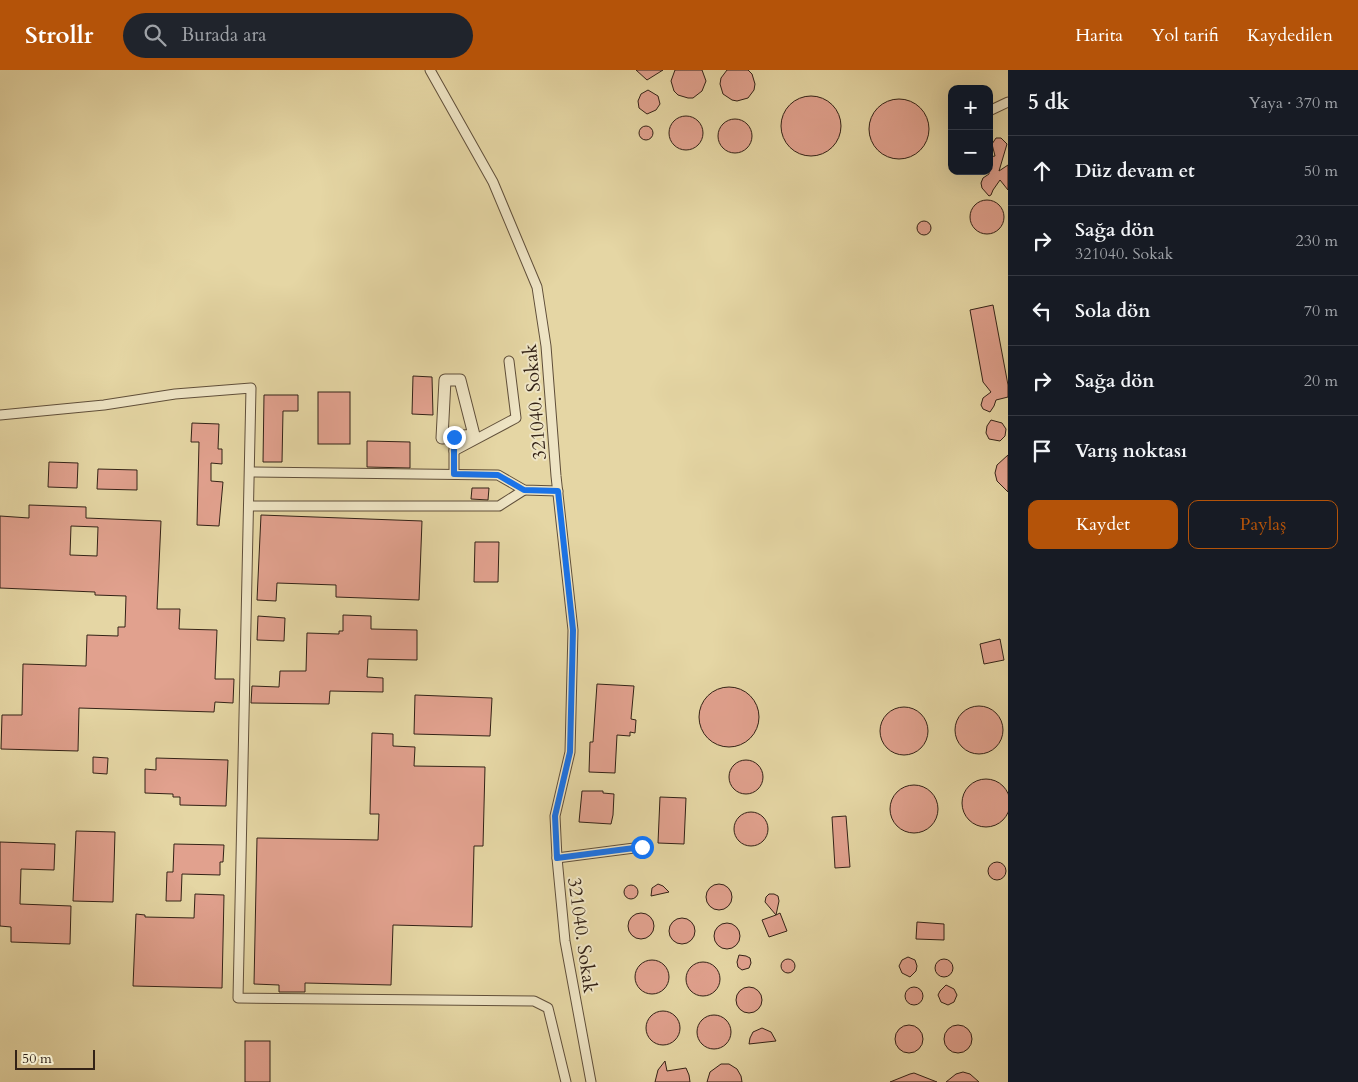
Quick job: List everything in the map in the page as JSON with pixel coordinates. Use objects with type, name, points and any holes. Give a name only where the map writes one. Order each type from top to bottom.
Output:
[{"type":"street","name":"321040. Sokak","points":[[430,70],[493,182],[537,288],[546,346],[558,491],[573,630],[570,752],[555,816],[557,858],[565,941],[591,1082]]},
{"type":"street","points":[[993,109],[1008,102]]},
{"type":"street","points":[[454,452],[516,418],[509,361]]},
{"type":"street","points":[[445,380],[460,380],[474,435],[454,437],[442,438],[445,380]]},
{"type":"street","points":[[0,415],[104,405],[176,394],[251,388],[238,998],[534,1001],[548,1008],[566,1082]]},
{"type":"street","points":[[454,437],[454,474]]},
{"type":"street","points":[[250,472],[498,475],[524,490],[558,491]]},
{"type":"street","points":[[249,506],[499,506],[524,490]]},
{"type":"street","points":[[557,858],[642,847]]},
{"type":"building","points":[[636,70],[663,70],[647,80]]},
{"type":"building","points":[[675,70],[702,70],[706,81],[702,91],[693,98],[678,95],[674,91],[671,81]]},
{"type":"building","points":[[727,70],[748,70],[752,74],[755,84],[754,90],[748,98],[737,101],[723,94],[720,84],[721,78]]},
{"type":"building","points":[[648,90],[658,96],[660,104],[656,110],[647,114],[639,108],[638,101],[641,94]]},
{"type":"building","points":[[805,96],[817,96],[828,101],[836,109],[841,120],[839,138],[828,151],[817,156],[805,156],[794,151],[786,143],[781,132],[781,120],[786,109],[794,101]]},
{"type":"building","points":[[893,99],[905,99],[916,104],[924,112],[929,123],[927,141],[916,154],[905,159],[893,159],[882,154],[874,146],[869,135],[869,123],[874,112],[882,104]]},
{"type":"building","points":[[686,116],[693,117],[698,121],[702,126],[702,140],[698,145],[693,149],[686,150],[679,149],[674,145],[670,140],[669,133],[670,126],[674,121],[679,117]]},
{"type":"building","points":[[735,119],[742,120],[747,124],[751,129],[751,143],[747,148],[742,152],[735,153],[728,152],[723,148],[719,143],[718,136],[719,129],[723,124],[728,120]]},
{"type":"building","points":[[643,126],[649,126],[653,133],[649,140],[643,140],[639,136],[639,130]]},
{"type":"building","points":[[996,138],[1001,138],[1007,144],[999,171],[1008,165],[1008,190],[1000,180],[989,196],[982,188],[981,183],[983,178],[988,175],[993,175],[993,156],[995,156],[993,142]]},
{"type":"building","points":[[987,200],[999,205],[1004,217],[999,229],[987,234],[975,229],[970,217],[975,205]]},
{"type":"building","points":[[921,221],[927,221],[931,228],[927,235],[921,235],[917,231],[917,225]]},
{"type":"building","points":[[993,305],[1008,385],[1008,397],[996,400],[990,412],[983,409],[981,405],[983,398],[991,392],[983,382],[970,310]]},
{"type":"building","points":[[413,376],[432,377],[433,415],[412,414]]},
{"type":"building","points":[[318,392],[350,392],[350,444],[318,444]]},
{"type":"building","points":[[264,395],[298,395],[298,411],[283,411],[282,462],[263,462]]},
{"type":"building","points":[[991,420],[1002,423],[1006,429],[1005,436],[1000,441],[989,439],[986,433],[987,426]]},
{"type":"building","points":[[192,423],[219,424],[218,449],[222,449],[222,464],[211,463],[211,481],[223,482],[219,526],[197,525],[199,442],[191,442]]},
{"type":"building","points":[[367,441],[410,442],[410,468],[367,467]]},
{"type":"building","points":[[1008,455],[1008,492],[997,481],[995,473],[997,465]]},
{"type":"building","points":[[49,462],[78,463],[77,488],[48,487]]},
{"type":"building","points":[[98,469],[137,470],[137,490],[97,489]]},
{"type":"building","points":[[472,488],[489,488],[488,500],[471,499]]},
{"type":"building","points":[[29,505],[86,507],[86,518],[161,521],[157,609],[180,609],[179,629],[217,630],[215,679],[234,679],[233,703],[215,702],[214,712],[79,708],[78,751],[1,749],[2,715],[22,715],[23,664],[86,666],[87,635],[118,636],[118,627],[125,627],[126,596],[95,595],[95,592],[0,588],[0,516],[29,518]],"holes":[[[71,526],[98,527],[97,556],[70,555]]]},
{"type":"building","points":[[261,515],[422,521],[419,600],[336,597],[336,585],[277,583],[276,601],[257,600]]},
{"type":"building","points":[[475,542],[499,542],[498,582],[474,582]]},
{"type":"building","points":[[343,615],[371,616],[371,629],[417,630],[417,660],[368,659],[367,677],[383,678],[383,692],[330,691],[329,704],[251,703],[252,686],[279,687],[280,671],[306,671],[307,633],[339,634],[339,631],[343,631]]},
{"type":"building","points":[[258,616],[285,618],[284,641],[257,640]]},
{"type":"building","points":[[1000,639],[1004,660],[984,664],[980,644]]},
{"type":"building","points":[[597,684],[634,686],[631,719],[636,720],[635,733],[630,732],[630,736],[617,735],[615,773],[589,772],[590,742],[593,742]]},
{"type":"building","points":[[723,687],[735,687],[746,692],[754,700],[759,711],[757,729],[746,742],[735,747],[723,747],[712,742],[704,734],[699,723],[699,711],[704,700],[712,692]]},
{"type":"building","points":[[415,695],[492,698],[490,736],[414,734]]},
{"type":"building","points":[[974,706],[984,706],[996,713],[1003,725],[1003,735],[996,747],[984,754],[974,754],[966,750],[959,743],[955,735],[955,725],[959,717],[966,710]]},
{"type":"building","points":[[899,707],[909,707],[921,714],[928,726],[928,736],[921,748],[909,755],[899,755],[891,751],[884,744],[880,736],[880,726],[884,718],[891,711]]},
{"type":"building","points":[[372,733],[393,734],[393,746],[415,747],[414,766],[485,767],[483,846],[474,846],[472,927],[393,925],[391,985],[305,983],[305,992],[279,992],[279,985],[254,984],[257,838],[378,840],[379,814],[370,814]]},
{"type":"building","points":[[93,757],[108,758],[107,774],[93,773]]},
{"type":"building","points":[[156,758],[228,760],[226,806],[180,805],[180,797],[173,797],[173,794],[145,793],[145,769],[156,770]]},
{"type":"building","points":[[746,760],[753,761],[758,765],[762,770],[762,784],[758,789],[753,793],[746,794],[739,793],[734,789],[730,784],[729,777],[730,770],[734,765],[739,761]]},
{"type":"building","points":[[986,779],[995,781],[1003,786],[1008,794],[1010,803],[1008,812],[1003,820],[995,825],[986,827],[977,825],[969,820],[964,812],[962,803],[964,794],[969,786],[977,781]]},
{"type":"building","points":[[909,785],[919,785],[928,789],[934,795],[938,809],[934,823],[928,829],[919,833],[909,833],[900,829],[894,823],[890,814],[890,804],[894,795],[900,789]]},
{"type":"building","points":[[582,791],[603,791],[603,793],[614,794],[611,824],[579,822]]},
{"type":"building","points":[[660,797],[686,798],[684,844],[658,843]]},
{"type":"building","points":[[751,812],[758,813],[763,817],[767,822],[767,836],[763,841],[758,845],[751,846],[744,845],[739,841],[735,836],[734,829],[735,822],[739,817],[744,813]]},
{"type":"building","points":[[846,816],[850,867],[835,868],[832,817]]},
{"type":"building","points":[[76,831],[115,832],[113,902],[73,901]]},
{"type":"building","points":[[0,842],[55,844],[54,870],[21,869],[20,904],[71,906],[70,944],[11,942],[11,927],[0,926]]},
{"type":"building","points":[[174,844],[224,845],[223,862],[220,862],[220,875],[182,874],[181,901],[166,901],[167,872],[173,872]]},
{"type":"building","points":[[997,862],[1005,867],[1006,871],[1001,879],[997,880],[989,875],[988,871],[993,863]]},
{"type":"building","points":[[658,884],[669,892],[651,896],[652,888]]},
{"type":"building","points":[[719,884],[728,888],[732,897],[728,906],[719,910],[710,906],[706,897],[710,888]]},
{"type":"building","points":[[628,885],[634,885],[638,892],[634,899],[628,899],[624,895],[624,889]]},
{"type":"building","points":[[195,894],[224,895],[222,988],[133,986],[136,914],[145,915],[145,917],[194,918]]},
{"type":"building","points":[[769,894],[778,896],[779,901],[776,915],[765,902]]},
{"type":"building","points":[[641,913],[650,917],[654,926],[650,935],[641,939],[632,935],[628,926],[632,917]]},
{"type":"building","points":[[780,913],[787,931],[769,937],[762,920]]},
{"type":"building","points":[[682,918],[691,922],[695,931],[691,940],[682,944],[673,940],[669,931],[673,922]]},
{"type":"building","points":[[917,922],[944,924],[944,940],[916,939]]},
{"type":"building","points":[[727,923],[736,927],[740,936],[736,945],[727,949],[718,945],[714,936],[718,927]]},
{"type":"building","points":[[739,955],[750,958],[749,968],[742,970],[738,967]]},
{"type":"building","points":[[908,957],[915,960],[917,966],[916,971],[910,977],[902,973],[899,966],[902,960]]},
{"type":"building","points":[[785,959],[791,959],[795,966],[791,973],[785,973],[781,969],[781,963]]},
{"type":"building","points":[[944,959],[951,961],[953,968],[951,975],[944,977],[937,975],[935,968],[937,961]]},
{"type":"building","points":[[652,960],[659,961],[664,965],[668,970],[668,984],[664,989],[659,993],[652,994],[645,993],[640,989],[636,984],[635,977],[636,970],[640,965],[645,961]]},
{"type":"building","points":[[703,962],[710,963],[715,967],[719,972],[719,986],[715,991],[710,995],[703,996],[696,995],[691,991],[687,986],[686,979],[687,972],[691,967],[696,963]]},
{"type":"building","points":[[946,985],[954,989],[957,995],[954,1002],[948,1005],[941,1002],[938,995]]},
{"type":"building","points":[[749,987],[758,991],[762,1000],[758,1009],[749,1013],[740,1009],[736,1000],[740,991]]},
{"type":"building","points":[[910,987],[918,987],[923,992],[921,1003],[910,1005],[905,1000],[905,992]]},
{"type":"building","points":[[663,1011],[670,1012],[675,1016],[679,1021],[679,1035],[675,1040],[670,1044],[663,1045],[656,1044],[651,1040],[647,1035],[646,1028],[647,1021],[651,1016],[656,1012]]},
{"type":"building","points":[[714,1015],[721,1016],[726,1020],[730,1025],[730,1039],[726,1044],[721,1048],[714,1049],[707,1048],[702,1044],[698,1039],[697,1032],[698,1025],[702,1020],[707,1016]]},
{"type":"building","points":[[909,1025],[919,1029],[923,1039],[919,1049],[909,1053],[899,1049],[895,1039],[899,1029]]},
{"type":"building","points":[[958,1025],[968,1029],[972,1039],[968,1049],[958,1053],[948,1049],[944,1039],[948,1029]]},
{"type":"building","points":[[762,1028],[771,1032],[776,1041],[749,1044],[753,1032]]},
{"type":"building","points":[[245,1041],[270,1041],[270,1082],[245,1082]]},
{"type":"building","points":[[665,1061],[667,1071],[686,1068],[690,1082],[655,1082],[658,1070]]},
{"type":"building","points":[[721,1064],[729,1064],[737,1069],[742,1082],[707,1082],[710,1072]]},
{"type":"building","points":[[963,1072],[970,1074],[979,1082],[946,1082],[956,1074]]},
{"type":"building","points":[[914,1073],[937,1082],[890,1082],[910,1074]]},
{"type":"route","points":[[454,437],[454,474],[498,475],[524,490],[558,491],[573,630],[570,752],[555,816],[557,858],[642,847]]}]
